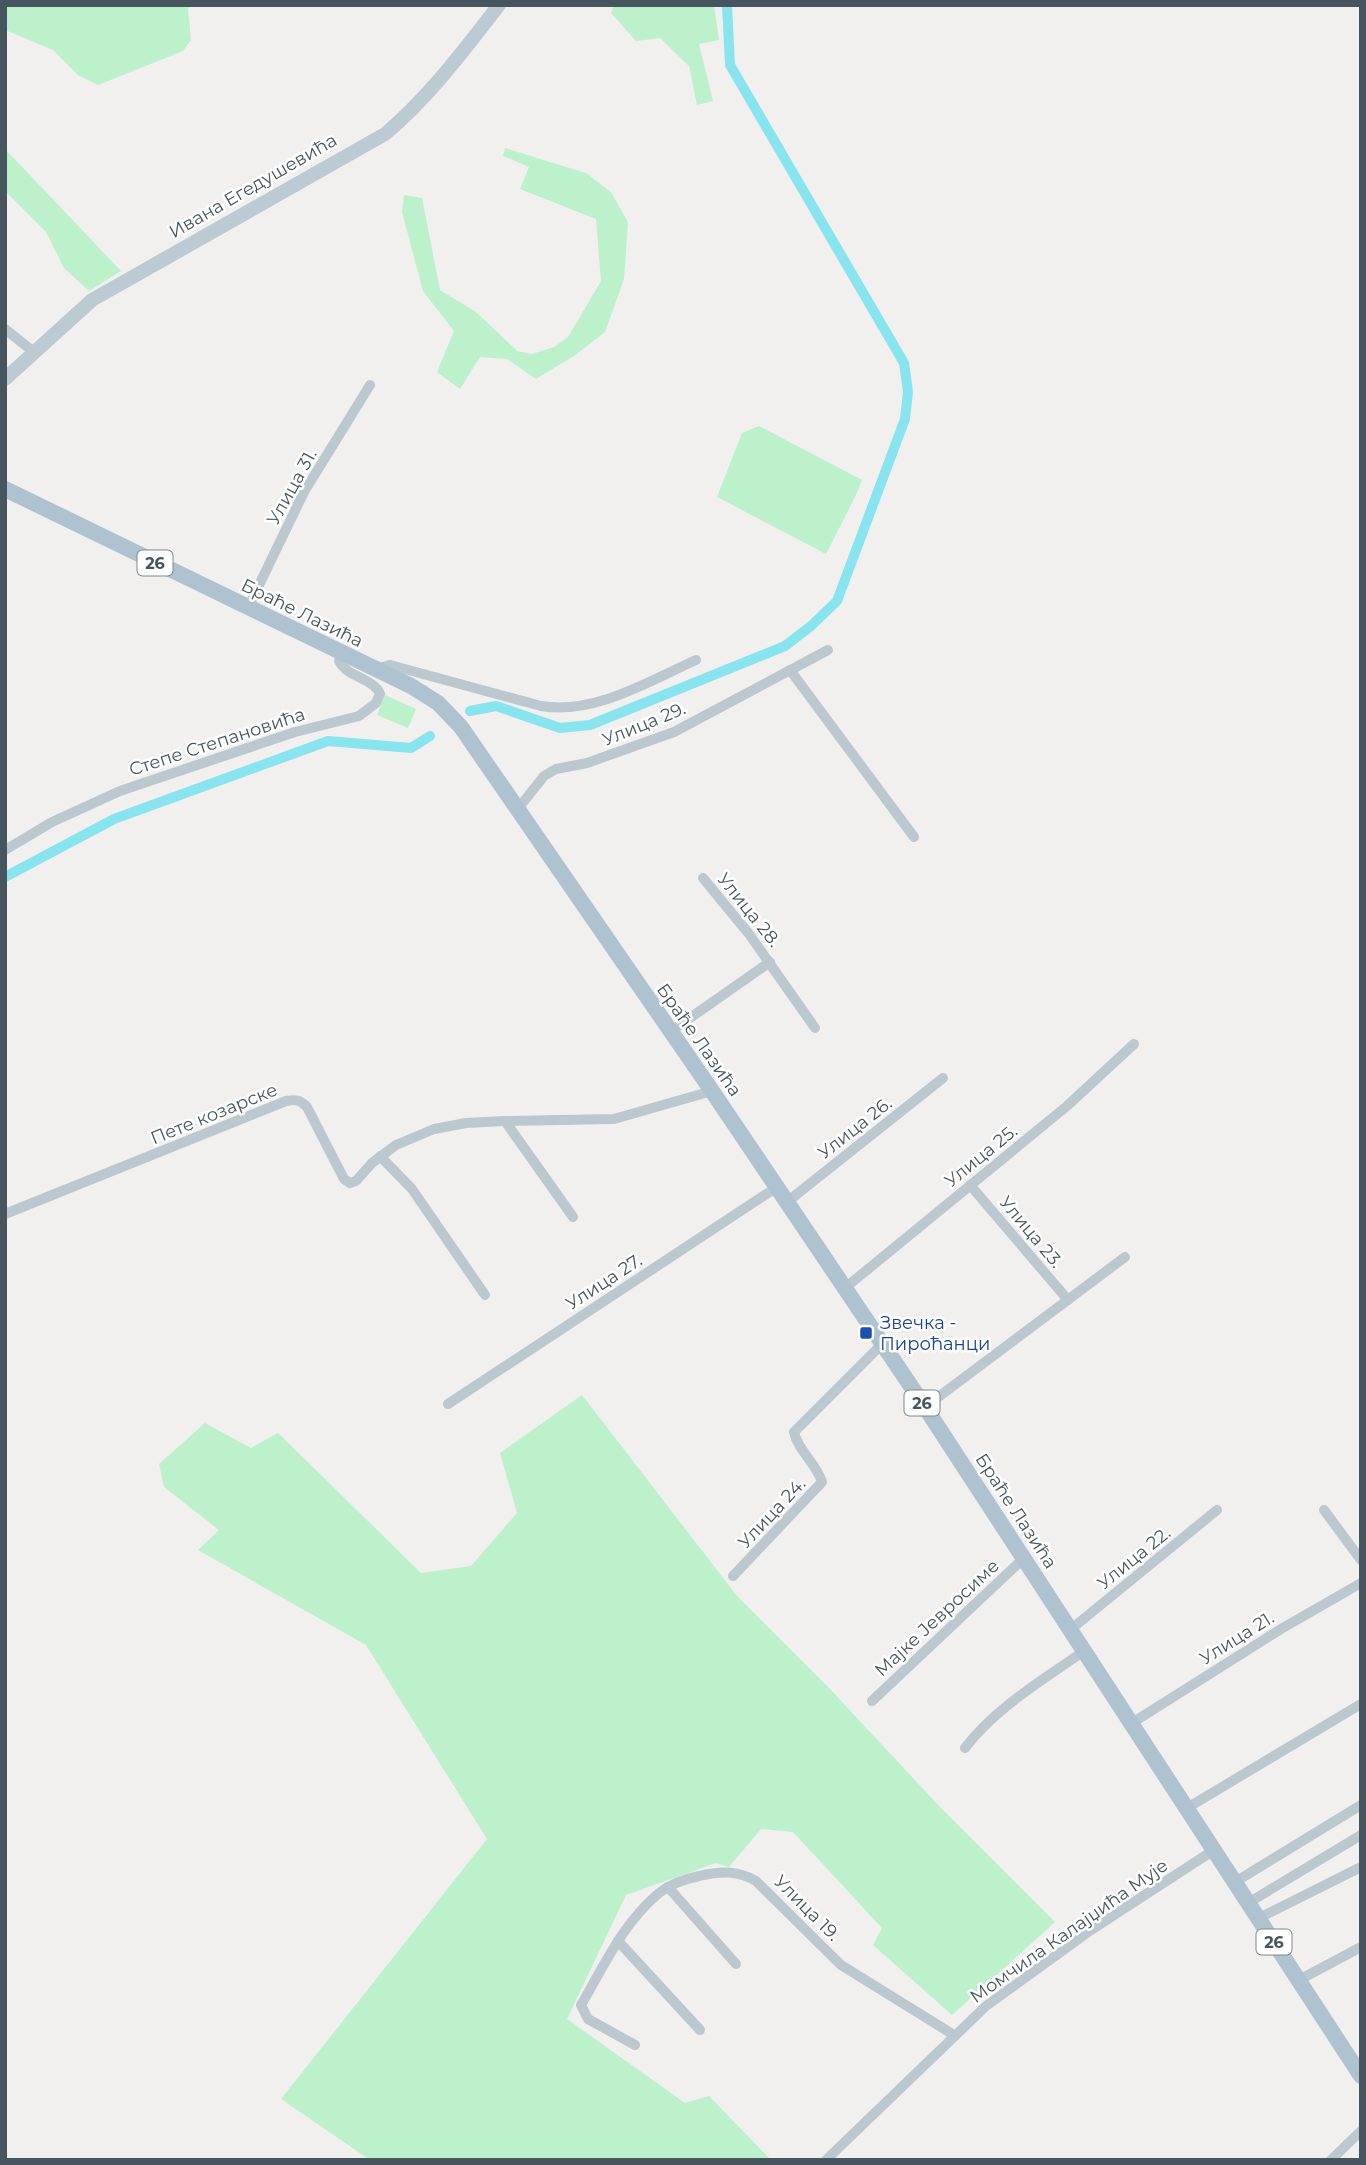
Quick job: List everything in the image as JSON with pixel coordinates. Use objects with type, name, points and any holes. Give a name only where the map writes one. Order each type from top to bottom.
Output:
[{"type":"main road","name":"Ивана Егедушевића","points":[[5,379],[83,307],[108,290],[385,134],[409,113],[499,5]]},
{"type":"main road","name":"Браће Лазића","points":[[5,489],[422,692],[446,710],[469,737],[787,1202],[925,1407],[1187,1808]]},
{"type":"main road","name":"26","points":[[1187,1808],[1361,2076]]},
{"type":"street","points":[[5,328],[35,353]]},
{"type":"street","name":"Улица 31.","points":[[248,608],[304,492],[370,385]]},
{"type":"street","name":"Улица 29.","points":[[517,810],[544,776],[556,769],[587,763],[674,732],[828,650]]},
{"type":"street","name":"Степе Степановића","points":[[5,850],[52,822],[120,791],[295,732],[364,713],[378,699],[378,690],[373,683],[342,667],[339,661],[341,654]]},
{"type":"street","points":[[375,669],[390,664],[541,706],[561,708],[598,701],[696,660]]},
{"type":"street","points":[[790,670],[914,837]]},
{"type":"street","name":"Улица 28.","points":[[703,878],[770,962],[815,1028]]},
{"type":"street","name":"Улица 28.","points":[[670,1031],[770,962]]},
{"type":"street","name":"Улица 25.","points":[[845,1288],[1067,1106],[1134,1044]]},
{"type":"street","name":"Улица 26.","points":[[787,1202],[943,1078]]},
{"type":"street","name":"Пете козарске","points":[[5,1214],[286,1101],[296,1100],[307,1107],[347,1182],[354,1182],[380,1156],[396,1145],[434,1129],[505,1121],[614,1119],[712,1091]]},
{"type":"street","points":[[505,1121],[573,1217]]},
{"type":"street","points":[[380,1156],[412,1189],[485,1295]]},
{"type":"street","name":"Улица 23.","points":[[970,1185],[1068,1300]]},
{"type":"street","name":"Улица 27.","points":[[448,1404],[776,1187]]},
{"type":"street","points":[[925,1407],[1125,1257]]},
{"type":"street","name":"Улица 24.","points":[[733,1576],[822,1482],[818,1468],[796,1441],[794,1432],[882,1344]]},
{"type":"street","name":"Улица 22.","points":[[1070,1630],[1217,1510]]},
{"type":"street","points":[[1324,1510],[1361,1559]]},
{"type":"street","name":"Мајке Јевросиме","points":[[872,1701],[1024,1558]]},
{"type":"street","name":"Улица 21.","points":[[1132,1723],[1281,1629],[1361,1583]]},
{"type":"street","points":[[965,1748],[978,1731],[996,1715],[1084,1651]]},
{"type":"street","points":[[1187,1808],[1361,1704]]},
{"type":"street","points":[[1235,1882],[1361,1805]]},
{"type":"street","points":[[1248,1903],[1361,1835]]},
{"type":"street","name":"Момчила Калајџића Мује","points":[[826,2160],[986,2006],[1070,1945],[1214,1850]]},
{"type":"street","points":[[1259,1918],[1361,1867]]},
{"type":"street","name":"Улица 19.","points":[[635,2045],[588,2019],[581,2005],[618,1941],[652,1900],[668,1887],[715,1872],[735,1872],[748,1876],[764,1887],[841,1965],[954,2035]]},
{"type":"street","points":[[668,1887],[736,1964]]},
{"type":"street","points":[[618,1941],[700,2030]]},
{"type":"street","points":[[1298,1980],[1361,1947]]},
{"type":"street","points":[[1331,2160],[1361,2131]]},
{"type":"green space","points":[[5,5],[193,5],[188,8],[191,40],[183,51],[98,85],[78,75],[53,50],[5,30]]},
{"type":"green space","points":[[614,5],[714,5],[719,40],[699,44],[713,101],[697,105],[689,66],[660,38],[636,41],[611,13]]},
{"type":"green space","points":[[505,148],[586,173],[611,192],[628,222],[624,279],[605,332],[574,356],[536,379],[507,359],[480,357],[460,389],[437,372],[454,331],[423,291],[402,212],[404,195],[422,198],[440,290],[476,312],[517,351],[532,354],[554,347],[568,337],[601,281],[596,219],[520,189],[529,167],[503,156]]},
{"type":"green space","points":[[5,149],[121,271],[89,291],[64,268],[46,232],[5,191]]},
{"type":"green space","points":[[759,426],[862,480],[826,554],[717,497],[742,433]]},
{"type":"green space","points":[[385,695],[416,709],[408,728],[377,715]]},
{"type":"green space","points":[[582,1395],[737,1596],[1055,1922],[952,2015],[873,1945],[882,1928],[793,1832],[761,1829],[729,1867],[716,1863],[626,1895],[567,2019],[685,2103],[709,2096],[771,2160],[370,2160],[281,2099],[487,1839],[366,1645],[198,1550],[219,1530],[164,1487],[159,1464],[205,1423],[251,1448],[278,1433],[421,1573],[471,1566],[517,1513],[500,1453]]},
{"type":"waterway","points":[[470,711],[496,706],[560,728],[590,725],[785,646],[837,601],[905,419],[908,392],[904,363],[730,65],[727,5]]},
{"type":"waterway","points":[[5,877],[114,819],[328,741],[411,748],[430,736]]},
{"type":"place","name":"Звечка - Пироћанци","points":[[866,1333]]}]
